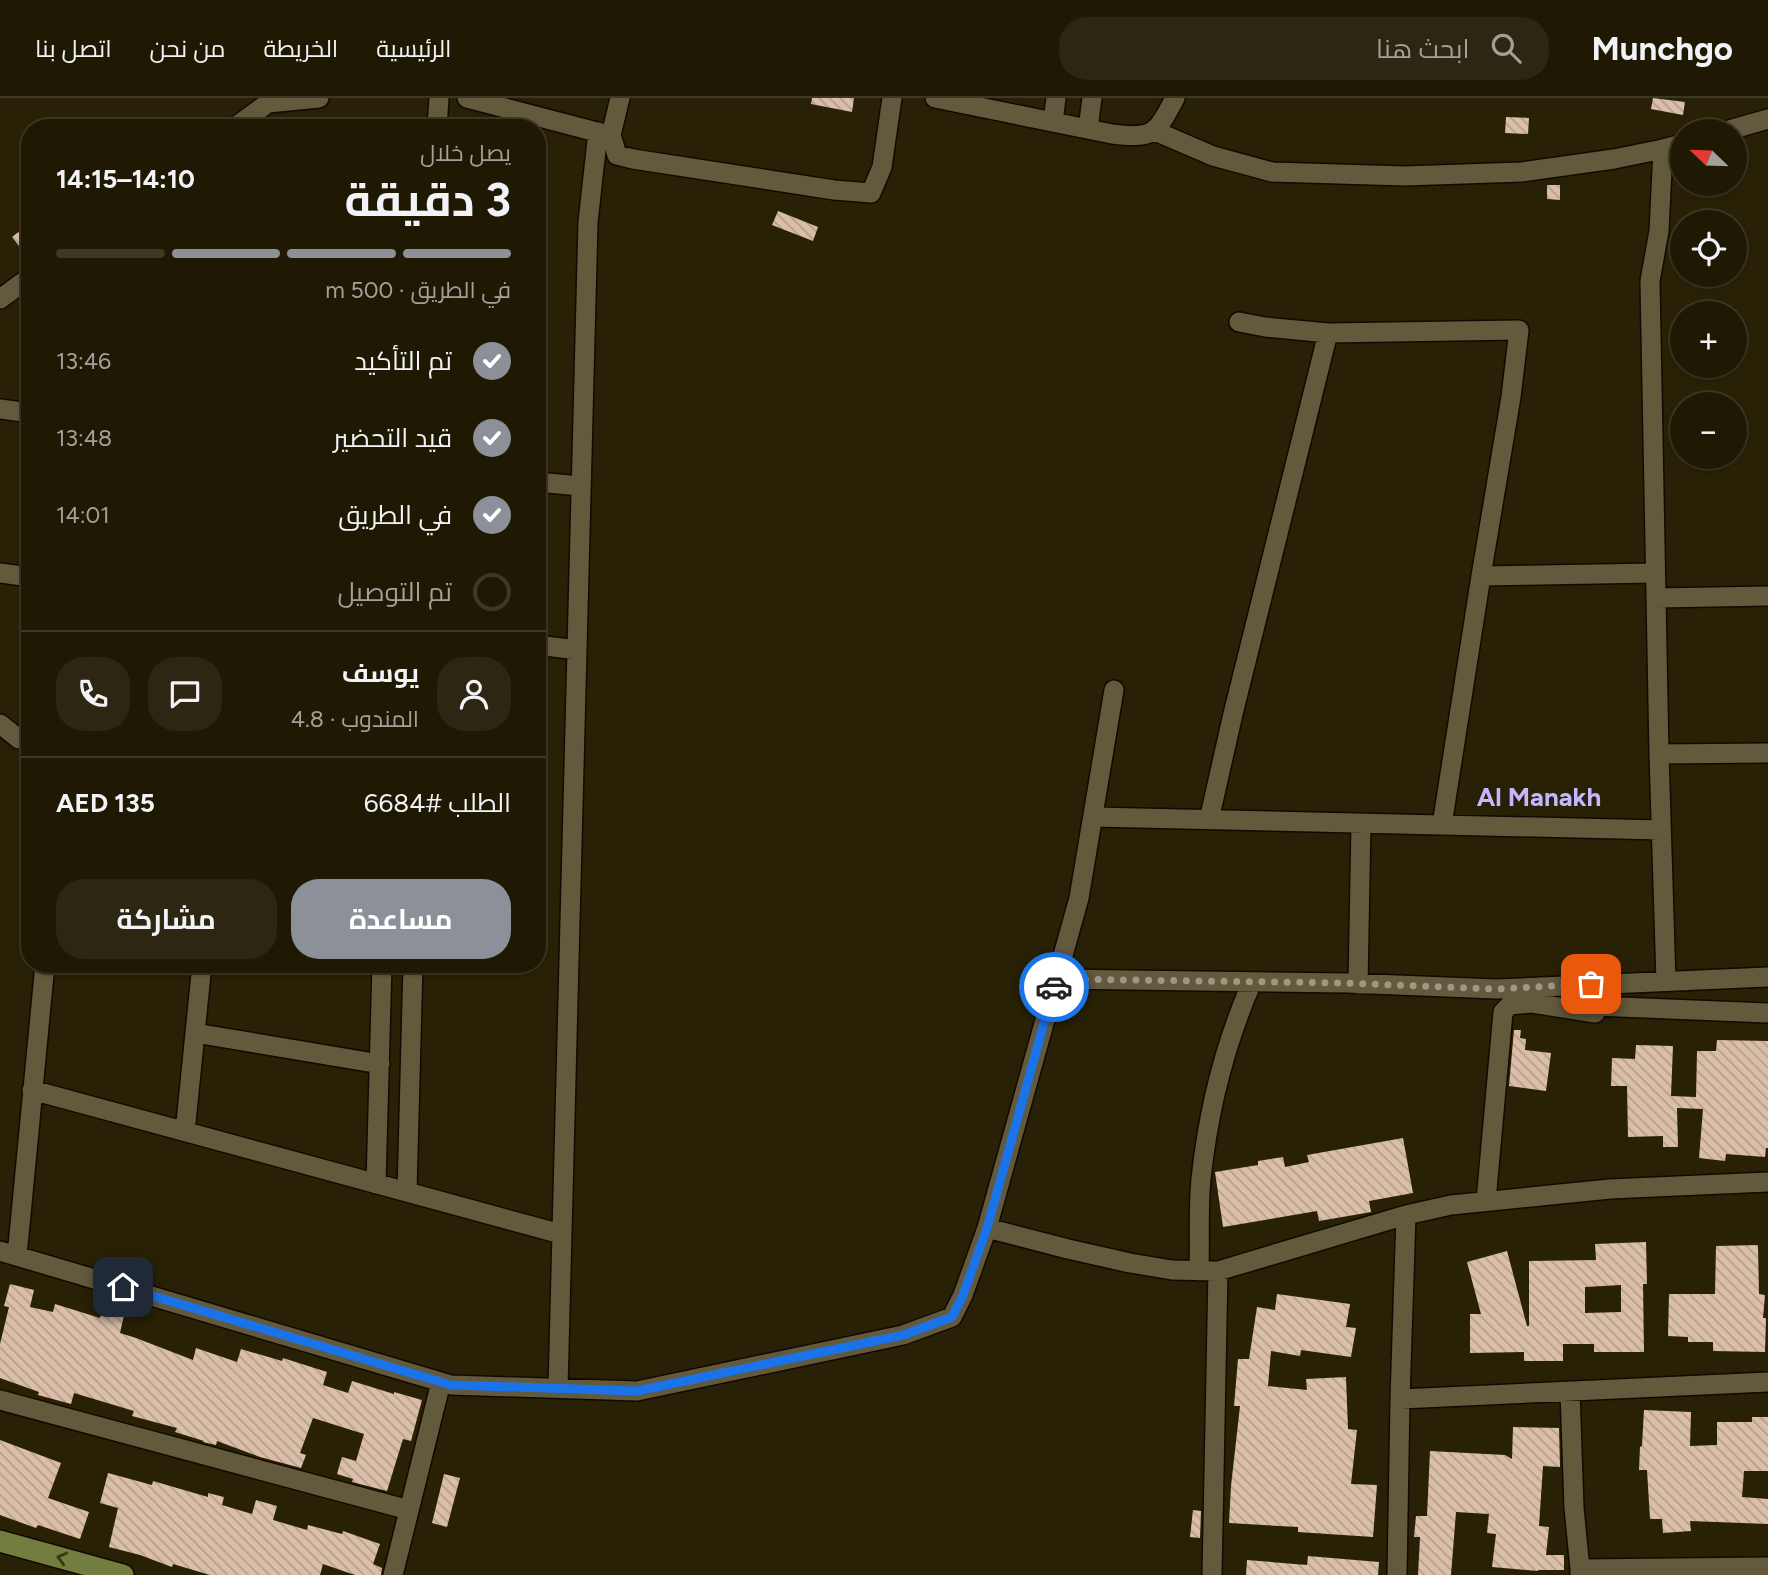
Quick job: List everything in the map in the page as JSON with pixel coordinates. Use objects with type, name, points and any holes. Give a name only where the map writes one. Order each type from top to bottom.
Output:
[{"type":"main road","points":[[0,1541],[123,1575]]},
{"type":"street","points":[[246,119],[268,103],[319,98]]},
{"type":"street","points":[[438,119],[439,98]]},
{"type":"street","points":[[467,98],[605,134],[617,155],[633,159],[834,190],[871,193],[882,167],[892,98]]},
{"type":"street","points":[[558,1388],[588,222],[605,134],[620,98]]},
{"type":"street","points":[[936,98],[1136,137],[1155,131],[1175,98]]},
{"type":"street","points":[[1052,122],[1056,98]]},
{"type":"street","points":[[1088,129],[1092,98]]},
{"type":"street","points":[[1747,125],[1768,119]]},
{"type":"street","points":[[1155,131],[1213,156],[1272,172],[1405,176],[1522,172],[1614,159],[1670,147]]},
{"type":"street","points":[[1666,981],[1650,281],[1670,159]]},
{"type":"street","points":[[0,299],[21,284]]},
{"type":"street","points":[[1239,322],[1328,332],[1519,330],[1511,397],[1442,825]]},
{"type":"street","points":[[1209,820],[1328,332]]},
{"type":"street","points":[[0,409],[21,412]]},
{"type":"street","points":[[546,483],[580,486]]},
{"type":"street","points":[[0,573],[21,576]]},
{"type":"street","points":[[1481,576],[1655,573]]},
{"type":"street","points":[[1656,598],[1768,596]]},
{"type":"street","points":[[546,646],[577,650]]},
{"type":"street","points":[[44,973],[33,1090],[8,1253],[451,1385],[637,1391],[903,1335],[952,1317],[963,1295],[987,1228],[1079,898],[1114,690]]},
{"type":"street","points":[[0,724],[21,739]]},
{"type":"street","points":[[1659,754],[1768,753]]},
{"type":"street","points":[[1093,817],[1661,830]]},
{"type":"street","points":[[1357,984],[1361,824]]},
{"type":"street","points":[[185,1132],[201,973]]},
{"type":"street","points":[[376,1184],[382,973]]},
{"type":"street","points":[[407,1192],[413,973]]},
{"type":"street","points":[[1056,979],[1496,989],[1768,977]]},
{"type":"street","points":[[1212,1575],[1209,1271],[1201,1181],[1212,1106],[1236,1018],[1252,982]]},
{"type":"street","points":[[1486,1201],[1503,1012],[1510,1005],[1532,1003],[1595,1013],[1595,1006],[1768,1013]]},
{"type":"street","points":[[195,1033],[380,1064]]},
{"type":"street","points":[[33,1090],[561,1234]]},
{"type":"street","points":[[987,1228],[1068,1250],[1130,1263],[1172,1270],[1209,1271],[1406,1215],[1451,1205],[1610,1189],[1768,1182]]},
{"type":"street","points":[[1397,1575],[1406,1215]]},
{"type":"street","points":[[393,1575],[441,1382]]},
{"type":"street","points":[[1400,1399],[1768,1382]]},
{"type":"street","points":[[1570,1391],[1574,1507],[1580,1572],[1768,1567]]},
{"type":"street","points":[[0,1400],[409,1510]]},
{"type":"building","points":[[812,98],[854,98],[852,112],[811,104]]},
{"type":"building","points":[[1653,98],[1685,102],[1683,115],[1651,109]]},
{"type":"building","points":[[1506,117],[1529,118],[1528,134],[1505,133]]},
{"type":"building","points":[[1547,185],[1560,185],[1560,200],[1547,199]]},
{"type":"building","points":[[778,211],[818,227],[813,241],[772,225]]},
{"type":"building","points":[[21,230],[21,248],[12,237]]},
{"type":"building","points":[[1514,1030],[1521,1030],[1520,1038],[1526,1039],[1525,1050],[1551,1053],[1546,1091],[1509,1086]]},
{"type":"building","points":[[1717,1040],[1768,1041],[1768,1148],[1765,1157],[1726,1154],[1725,1161],[1699,1158],[1703,1109],[1677,1108],[1678,1147],[1663,1147],[1663,1136],[1628,1137],[1627,1086],[1611,1086],[1612,1058],[1635,1059],[1636,1045],[1673,1046],[1671,1096],[1696,1097],[1697,1051],[1716,1051]]},
{"type":"building","points":[[1403,1138],[1413,1193],[1369,1201],[1371,1212],[1319,1221],[1317,1211],[1223,1227],[1215,1172],[1258,1165],[1258,1161],[1283,1157],[1285,1167],[1309,1162],[1307,1155]]},
{"type":"building","points":[[1646,1242],[1647,1284],[1643,1284],[1644,1352],[1594,1352],[1594,1344],[1563,1344],[1563,1361],[1524,1361],[1524,1352],[1470,1353],[1470,1314],[1481,1314],[1467,1262],[1507,1251],[1529,1326],[1529,1261],[1596,1260],[1595,1244]],"holes":[[[1621,1285],[1621,1312],[1585,1313],[1585,1287]]]},
{"type":"building","points":[[1758,1245],[1759,1294],[1765,1295],[1765,1352],[1713,1351],[1713,1342],[1688,1342],[1688,1337],[1668,1336],[1669,1294],[1715,1294],[1716,1246]]},
{"type":"building","points":[[10,1284],[34,1290],[30,1307],[53,1312],[55,1304],[100,1318],[102,1311],[124,1315],[120,1333],[193,1360],[196,1348],[237,1362],[241,1349],[282,1361],[283,1358],[327,1372],[323,1385],[348,1393],[352,1381],[422,1400],[411,1441],[403,1439],[387,1491],[352,1482],[353,1479],[337,1474],[342,1457],[356,1461],[364,1434],[313,1418],[300,1453],[306,1455],[301,1468],[217,1441],[216,1445],[203,1442],[175,1432],[177,1428],[132,1416],[134,1411],[74,1393],[71,1404],[38,1395],[39,1392],[0,1378],[0,1344],[9,1307],[4,1306]]},
{"type":"building","points":[[1277,1294],[1350,1304],[1346,1327],[1356,1328],[1351,1357],[1301,1350],[1300,1356],[1271,1351],[1268,1386],[1307,1390],[1306,1379],[1346,1377],[1348,1429],[1357,1430],[1351,1484],[1377,1485],[1373,1537],[1298,1532],[1298,1527],[1229,1523],[1240,1406],[1234,1406],[1238,1359],[1249,1359],[1257,1307],[1275,1310]]},
{"type":"building","points":[[1644,1410],[1691,1412],[1690,1446],[1717,1445],[1717,1422],[1752,1422],[1752,1417],[1768,1417],[1768,1471],[1744,1471],[1742,1497],[1768,1499],[1768,1524],[1690,1521],[1691,1531],[1663,1533],[1662,1519],[1650,1519],[1647,1470],[1639,1470]]},
{"type":"building","points":[[1513,1427],[1559,1428],[1560,1467],[1543,1466],[1539,1526],[1549,1527],[1546,1555],[1564,1555],[1564,1570],[1492,1567],[1496,1534],[1487,1533],[1489,1514],[1456,1512],[1451,1575],[1418,1575],[1420,1537],[1414,1537],[1416,1516],[1427,1516],[1430,1451],[1505,1455],[1512,1459]]},
{"type":"building","points":[[0,1440],[61,1463],[48,1498],[89,1512],[80,1539],[38,1525],[36,1528],[0,1515]]},
{"type":"building","points":[[108,1473],[152,1485],[153,1481],[208,1497],[208,1493],[224,1497],[222,1505],[252,1514],[256,1500],[277,1506],[273,1520],[307,1530],[308,1525],[342,1534],[343,1531],[380,1544],[373,1564],[382,1568],[381,1575],[355,1575],[323,1564],[320,1575],[210,1575],[173,1564],[172,1567],[109,1547],[118,1508],[100,1503]]},
{"type":"building","points":[[444,1474],[460,1478],[447,1527],[432,1523]]},
{"type":"building","points":[[1193,1510],[1201,1511],[1200,1538],[1190,1537]]},
{"type":"building","points":[[1308,1556],[1379,1562],[1378,1575],[1246,1575],[1247,1560],[1307,1565]]},
{"type":"way so far","points":[[1054,987],[1056,979],[1346,983],[1496,989],[1591,984]]},
{"type":"district","name":"Al Manakh","points":[[1539,797]]},
{"type":"route","points":[[123,1287],[451,1385],[637,1391],[903,1335],[952,1317],[963,1295],[987,1228],[1054,987]]}]
